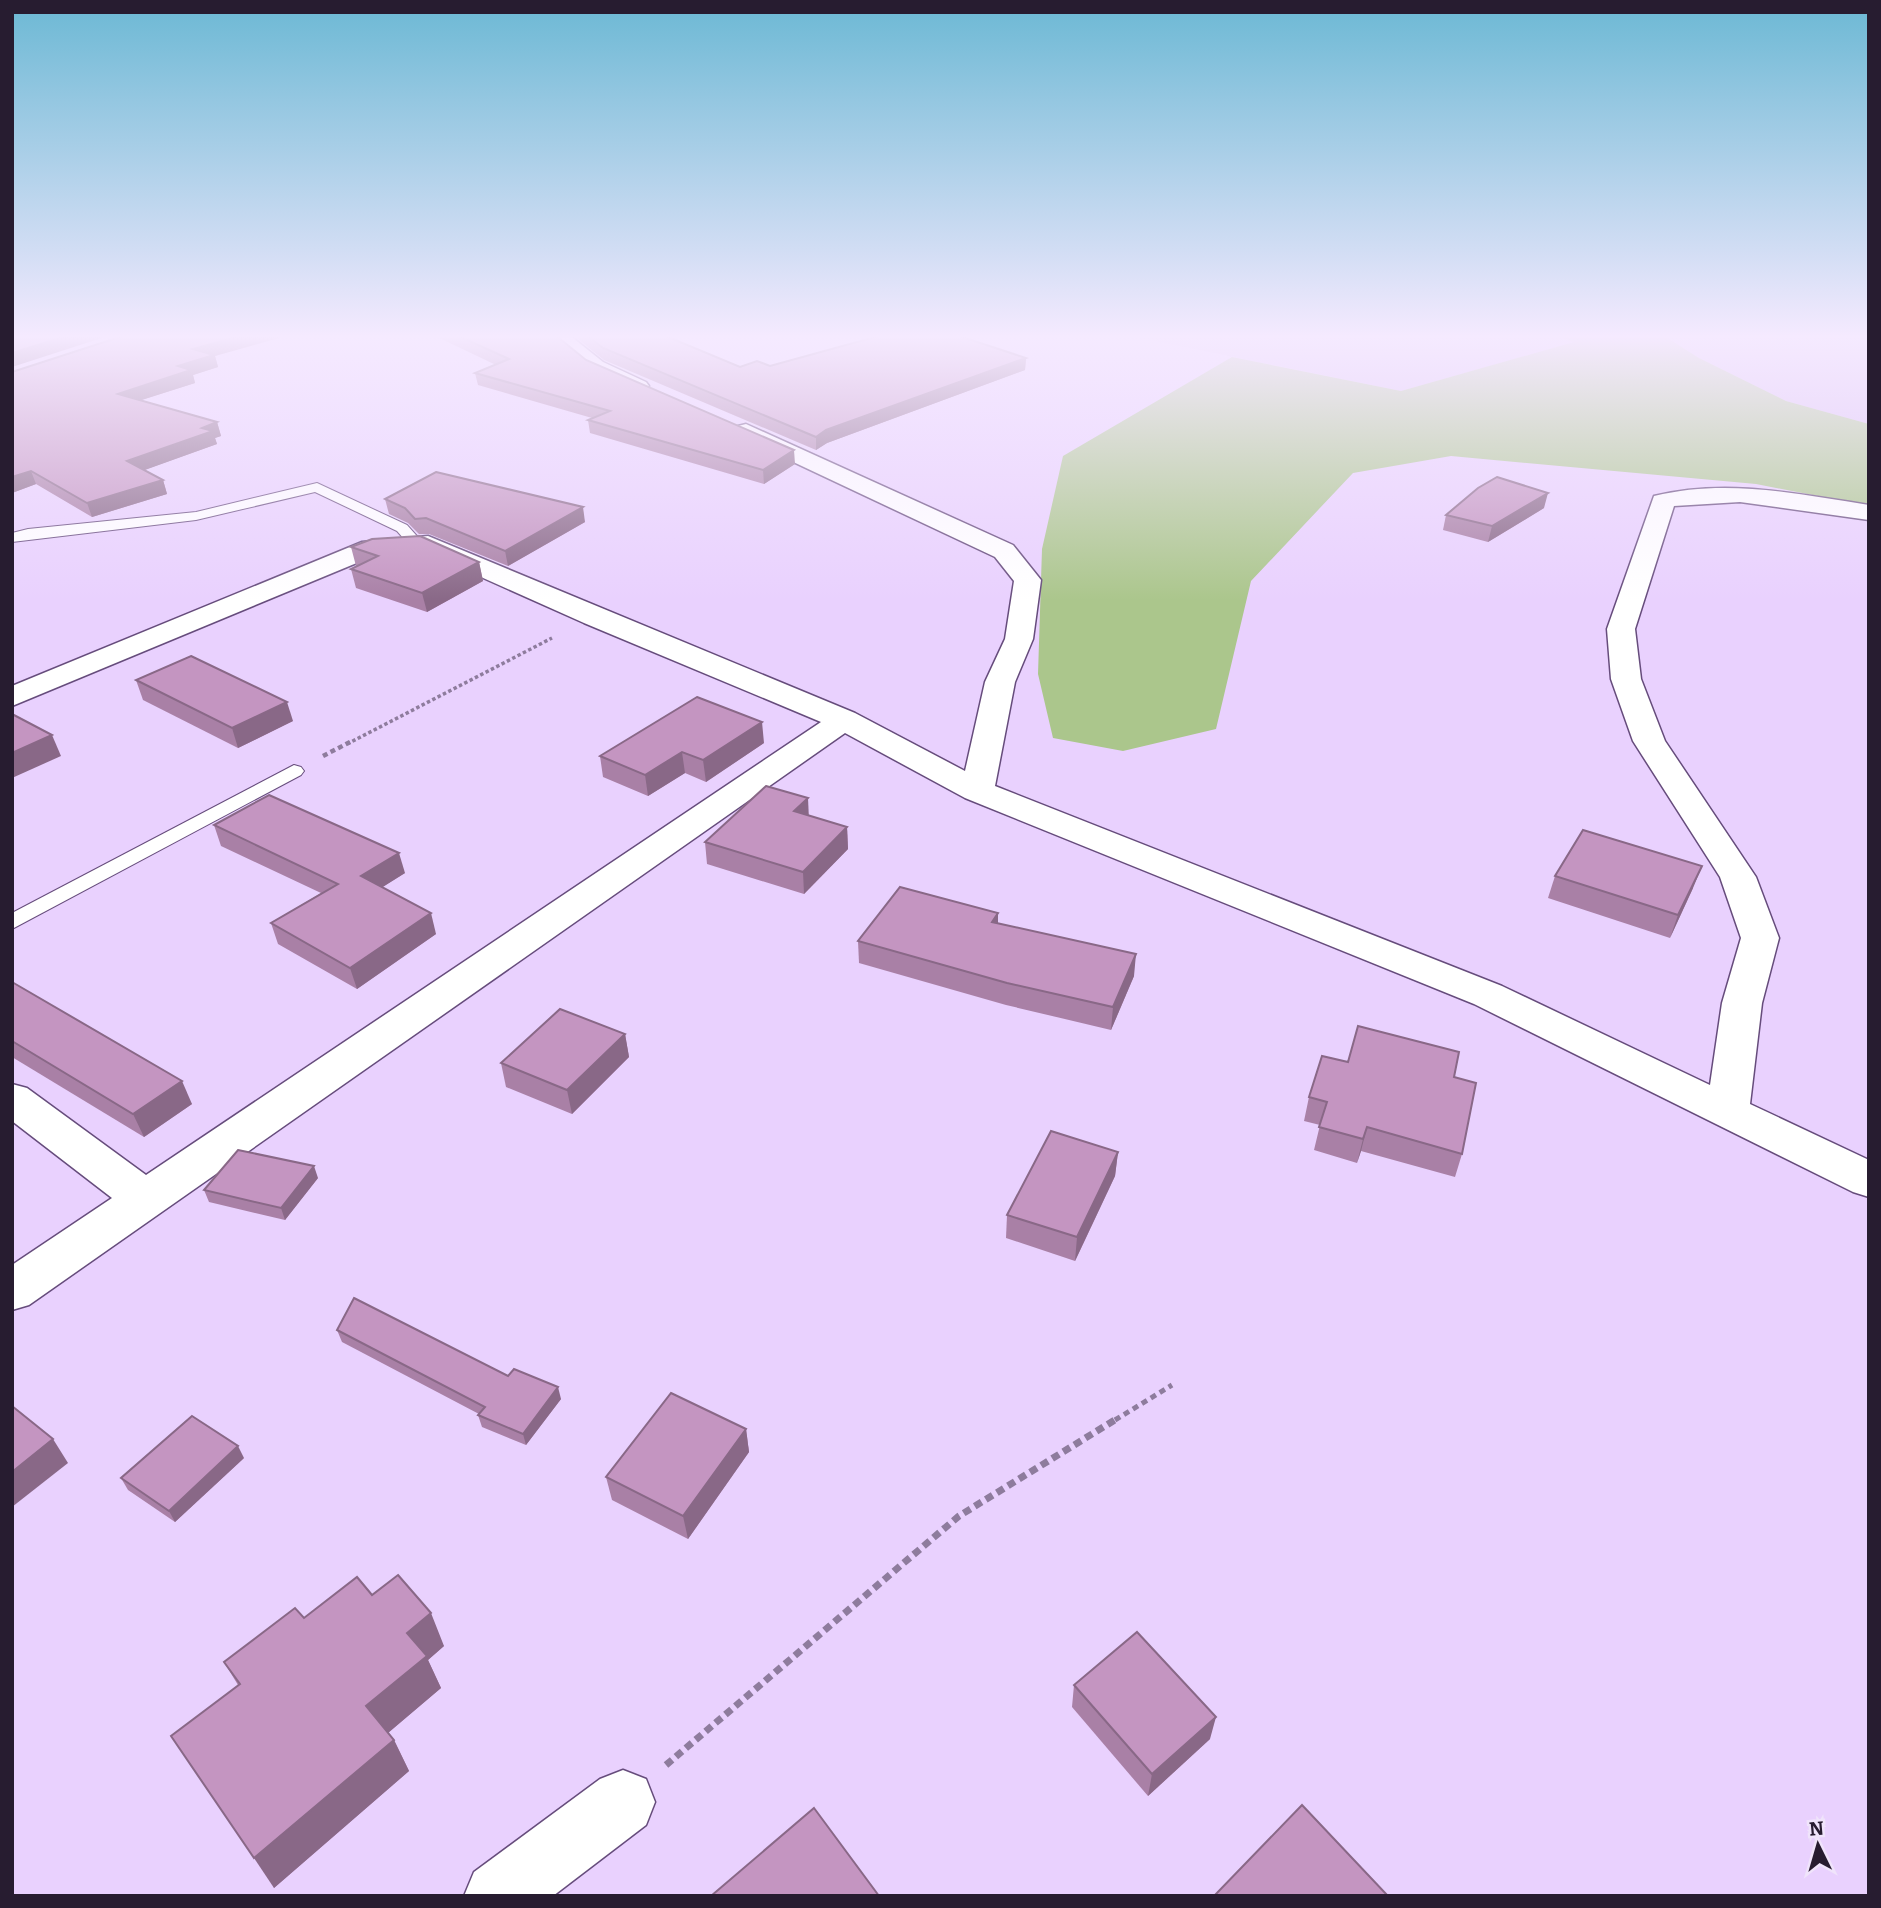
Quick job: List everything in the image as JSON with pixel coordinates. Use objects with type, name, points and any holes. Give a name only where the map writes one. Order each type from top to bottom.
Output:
[{"type":"street","points":[[727,423],[787,448],[1004,551],[1028,580],[1019,639],[1000,682],[979,783]]},
{"type":"street","points":[[1728,1110],[1742,1003],[1760,938],[1738,877],[1649,741],[1626,679],[1621,629],[1663,501],[1689,495],[1741,496],[1790,500],[1869,513]]},
{"type":"street","points":[[12,697],[372,548],[428,544],[594,617],[844,720],[979,783],[1488,995],[1869,1180]]},
{"type":"street","points":[[12,1291],[844,720]]},
{"type":"street","points":[[12,1099],[146,1199]]},
{"type":"street","points":[[498,1896],[623,1802]]},
{"type":"lane","points":[[12,538],[196,516],[317,487],[402,528],[416,544]]},
{"type":"lane","points":[[12,922],[294,771]]},
{"type":"path","points":[[294,771],[594,617]]},
{"type":"path","points":[[623,1802],[959,1516],[1171,1385]]},
{"type":"green space","points":[[1119,423],[1866,423],[1869,424],[1869,506],[1756,484],[1451,456],[1353,473],[1251,581],[1216,729],[1123,751],[1053,738],[1038,674],[1042,549],[1063,456]]},
{"type":"building","points":[[12,423],[214,423],[202,428],[213,431],[127,461],[163,480],[87,503],[31,471],[12,477]]},
{"type":"building","points":[[599,423],[732,423],[794,450],[763,470]]},
{"type":"building","points":[[783,423],[845,423],[816,437]]},
{"type":"building","points":[[436,472],[583,507],[505,551],[426,518],[415,519],[405,508],[385,499]]},
{"type":"building","points":[[1497,477],[1548,493],[1492,526],[1446,515],[1478,488]]},
{"type":"building","points":[[420,536],[479,562],[422,593],[351,569],[378,556],[351,547],[372,539]]},
{"type":"building","points":[[191,656],[287,702],[232,728],[136,680]]},
{"type":"building","points":[[697,697],[762,722],[703,760],[682,752],[645,775],[600,756]]},
{"type":"building","points":[[12,714],[52,735],[12,753]]},
{"type":"building","points":[[766,786],[808,798],[794,811],[847,827],[803,872],[705,842]]},
{"type":"building","points":[[269,795],[399,853],[361,876],[431,913],[350,968],[271,923],[338,884],[214,825]]},
{"type":"building","points":[[1583,830],[1702,866],[1678,915],[1555,876]]},
{"type":"building","points":[[900,887],[998,913],[992,922],[1136,954],[1113,1007],[1007,983],[858,941]]},
{"type":"building","points":[[12,982],[182,1081],[133,1114],[12,1041]]},
{"type":"building","points":[[560,1009],[625,1034],[567,1090],[501,1063]]},
{"type":"building","points":[[1358,1026],[1459,1052],[1454,1077],[1476,1083],[1462,1154],[1367,1127],[1363,1139],[1319,1127],[1327,1102],[1309,1097],[1322,1056],[1348,1062]]},
{"type":"building","points":[[1051,1131],[1118,1152],[1077,1237],[1007,1215]]},
{"type":"building","points":[[238,1150],[314,1166],[281,1208],[204,1190]]},
{"type":"building","points":[[354,1298],[508,1376],[514,1369],[558,1387],[523,1434],[478,1415],[485,1407],[337,1330]]},
{"type":"building","points":[[671,1393],[746,1429],[683,1516],[606,1477]]},
{"type":"building","points":[[12,1406],[53,1439],[12,1472]]},
{"type":"building","points":[[192,1416],[238,1446],[169,1511],[121,1478]]},
{"type":"building","points":[[398,1575],[431,1613],[407,1633],[427,1656],[366,1706],[394,1740],[254,1858],[171,1736],[240,1684],[224,1662],[295,1608],[304,1618],[357,1577],[372,1595]]},
{"type":"building","points":[[1137,1632],[1216,1717],[1152,1774],[1074,1685]]},
{"type":"building","points":[[1302,1805],[1388,1896],[1214,1896]]},
{"type":"building","points":[[814,1808],[879,1896],[711,1896]]}]
